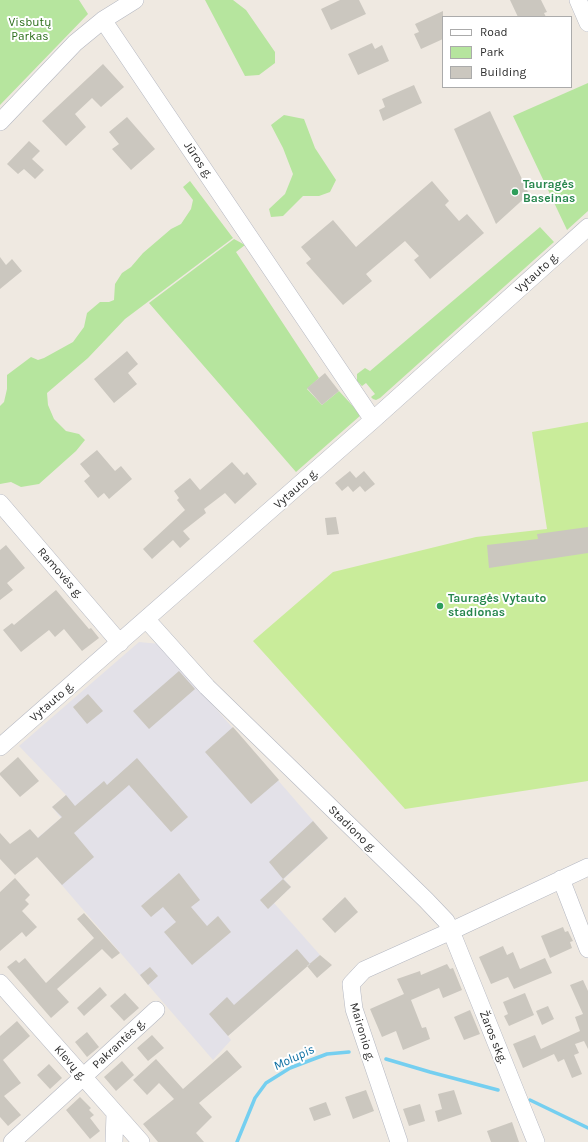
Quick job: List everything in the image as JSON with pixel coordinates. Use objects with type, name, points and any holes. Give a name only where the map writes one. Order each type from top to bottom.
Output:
[{"type":"street","points":[[0,122],[75,43],[103,20],[135,0]]},
{"type":"street","points":[[578,0],[588,23]]},
{"type":"street","name":"Jūros g.","points":[[103,20],[373,420]]},
{"type":"street","name":"Vytauto g.","points":[[0,747],[373,420],[588,227]]},
{"type":"street","name":"Ramovės g.","points":[[0,503],[120,642]]},
{"type":"street","name":"Stadiono g.","points":[[146,619],[207,687],[426,900],[446,921],[451,931]]},
{"type":"street","points":[[451,931],[588,867]]},
{"type":"street","points":[[561,880],[588,949]]},
{"type":"street","name":"Maironio g.","points":[[399,1142],[354,1009],[351,984],[364,970],[451,931]]},
{"type":"street","name":"Žaros skg.","points":[[451,931],[536,1142]]},
{"type":"street","name":"Klevų g.","points":[[0,983],[82,1078],[141,1142]]},
{"type":"street","name":"Pakrantės g.","points":[[12,1142],[156,1010]]},
{"type":"street","points":[[114,1142],[115,1114]]},
{"type":"shaded area","points":[[139,642],[160,644],[328,838],[284,879],[291,887],[274,903],[320,955],[228,1036],[231,1040],[213,1060],[28,846],[61,818],[52,807],[66,795],[19,746]]},
{"type":"green space","name":"Visbutų Parkas","points":[[0,0],[79,0],[88,14],[0,105]]},
{"type":"green space","points":[[205,0],[233,0],[246,10],[275,52],[275,63],[259,75],[245,76]]},
{"type":"green space","points":[[588,83],[588,211],[567,230],[513,116]]},
{"type":"green space","points":[[284,115],[304,119],[315,148],[336,180],[330,192],[319,196],[303,196],[283,216],[271,217],[269,209],[285,194],[293,174],[283,148],[271,125]]},
{"type":"green space","points":[[190,181],[233,238],[125,319],[88,358],[47,393],[48,405],[54,419],[66,431],[79,434],[85,440],[76,451],[39,484],[21,487],[11,482],[0,484],[0,406],[4,402],[7,389],[7,375],[31,357],[38,360],[44,358],[73,342],[84,327],[87,313],[100,302],[109,302],[114,300],[115,284],[122,273],[131,267],[143,253],[171,229],[181,224],[191,209],[193,200],[183,187]]},
{"type":"green space","points":[[540,227],[554,242],[380,398],[376,400],[373,399],[371,397],[375,394],[366,383],[362,386],[357,381],[357,374],[365,368],[370,371]]},
{"type":"green space","points":[[234,239],[245,245],[236,252],[319,378],[307,389],[322,405],[339,391],[361,415],[296,472],[149,303]]},
{"type":"green space","name":"Tauragės Vytauto stadionas","points":[[588,422],[588,781],[405,809],[253,641],[333,572],[476,537],[547,529],[532,432]]},
{"type":"building","points":[[340,0],[359,0],[366,14],[331,30],[321,9]]},
{"type":"building","points":[[510,0],[541,0],[547,12],[544,13],[546,16],[518,16]]},
{"type":"building","points":[[443,11],[442,39],[421,49],[414,34],[419,32],[415,24]]},
{"type":"building","points":[[372,43],[375,49],[382,45],[389,61],[358,75],[348,54]]},
{"type":"building","points":[[103,64],[124,87],[101,107],[92,98],[75,114],[86,127],[66,146],[42,121]]},
{"type":"building","points":[[414,85],[422,103],[383,121],[379,110],[385,107],[382,99]]},
{"type":"building","points":[[490,111],[529,194],[496,224],[454,129]]},
{"type":"building","points":[[127,117],[155,149],[131,170],[112,149],[119,144],[109,132]]},
{"type":"building","points":[[29,141],[40,151],[32,159],[44,170],[35,179],[24,169],[18,174],[7,164]]},
{"type":"building","points":[[432,181],[449,201],[445,205],[459,221],[467,214],[484,233],[430,279],[414,260],[419,256],[405,241],[366,274],[372,281],[343,305],[306,263],[311,259],[301,247],[333,220],[356,247]]},
{"type":"building","points":[[0,257],[6,265],[12,259],[22,271],[0,289]]},
{"type":"building","points":[[127,351],[138,364],[128,373],[137,384],[114,403],[94,379]]},
{"type":"building","points":[[325,373],[339,391],[322,405],[307,388]]},
{"type":"building","points":[[97,450],[115,471],[121,466],[132,479],[109,499],[104,493],[98,498],[84,481],[90,476],[80,464]]},
{"type":"building","points":[[232,462],[244,475],[247,472],[257,484],[235,504],[225,493],[204,509],[206,513],[183,531],[190,539],[180,548],[173,540],[152,559],[143,549],[185,510],[177,500],[179,498],[174,491],[190,478],[200,490]]},
{"type":"building","points":[[350,471],[356,478],[364,471],[375,484],[365,492],[360,486],[353,492],[348,486],[342,491],[335,483]]},
{"type":"building","points":[[336,517],[339,534],[327,535],[325,518]]},
{"type":"building","points":[[588,527],[588,553],[489,568],[487,545],[538,539],[537,534]]},
{"type":"building","points":[[6,545],[25,568],[7,583],[13,590],[0,600],[0,550]]},
{"type":"building","points":[[56,590],[89,629],[91,628],[99,638],[82,651],[64,629],[55,637],[49,630],[21,652],[3,630],[12,623],[14,625]]},
{"type":"building","points":[[179,671],[195,689],[149,729],[133,711]]},
{"type":"building","points":[[88,694],[103,711],[87,724],[73,707]]},
{"type":"building","points":[[233,727],[279,780],[251,804],[205,752]]},
{"type":"building","points":[[18,757],[39,781],[20,797],[0,775],[0,773]]},
{"type":"building","points":[[137,758],[188,817],[171,832],[129,785],[74,833],[94,857],[62,885],[37,857],[15,875],[0,859],[0,833],[10,844],[30,829],[38,838],[62,817],[52,807],[66,795],[75,806],[104,781],[107,785]]},
{"type":"building","points":[[313,821],[328,838],[283,879],[269,862]]},
{"type":"building","points":[[179,873],[200,900],[191,907],[207,926],[218,916],[231,932],[192,965],[164,932],[176,922],[163,907],[151,917],[141,906]]},
{"type":"building","points":[[15,878],[30,895],[25,900],[29,904],[22,911],[37,927],[26,937],[22,932],[0,951],[0,892]]},
{"type":"building","points":[[283,879],[291,887],[268,909],[260,900]]},
{"type":"building","points":[[345,897],[358,912],[335,933],[322,919]]},
{"type":"building","points":[[84,913],[120,953],[112,959],[102,949],[57,989],[69,1002],[51,1018],[7,967],[16,960],[19,963],[25,958],[46,983],[94,938],[77,919]]},
{"type":"building","points":[[563,927],[565,932],[568,931],[573,941],[570,942],[572,948],[550,958],[541,936]]},
{"type":"building","points":[[503,946],[507,955],[513,952],[520,969],[545,958],[552,973],[514,989],[508,977],[491,984],[479,957]]},
{"type":"building","points":[[297,949],[310,964],[228,1036],[209,1014],[227,997],[234,1005]]},
{"type":"building","points":[[320,955],[332,965],[317,978],[307,966]]},
{"type":"building","points":[[447,964],[450,969],[453,968],[462,990],[443,998],[439,988],[411,1000],[422,1028],[426,1027],[430,1039],[403,1050],[396,1031],[382,1037],[370,1009],[404,994],[397,979],[420,971],[421,975]]},
{"type":"building","points":[[150,967],[158,976],[148,985],[140,975]]},
{"type":"building","points":[[583,980],[588,991],[588,1049],[584,1041],[575,1044],[579,1053],[574,1055],[582,1074],[572,1078],[564,1059],[558,1062],[554,1054],[523,1068],[513,1044],[535,1035],[541,1049],[580,1031],[575,1017],[583,1014],[570,985]]},
{"type":"building","points":[[100,987],[107,995],[84,1016],[77,1008]]},
{"type":"building","points":[[125,993],[139,1008],[124,1021],[110,1006]]},
{"type":"building","points":[[525,993],[534,1015],[509,1026],[504,1016],[508,1014],[503,1002]]},
{"type":"building","points":[[548,1006],[554,1019],[542,1025],[536,1011]]},
{"type":"building","points":[[470,1010],[480,1034],[464,1040],[454,1017]]},
{"type":"building","points":[[17,1021],[30,1036],[3,1060],[21,1083],[4,1096],[21,1115],[8,1126],[0,1117],[0,1036]]},
{"type":"building","points":[[87,1032],[99,1047],[87,1057],[75,1042]]},
{"type":"building","points":[[152,1035],[164,1048],[148,1061],[137,1048]]},
{"type":"building","points":[[227,1050],[242,1067],[199,1103],[212,1117],[196,1133],[204,1142],[158,1142],[143,1124],[174,1099],[159,1083],[147,1095],[133,1080],[156,1059],[183,1089]]},
{"type":"building","points":[[122,1061],[134,1075],[116,1091],[104,1077]]},
{"type":"building","points":[[49,1064],[62,1078],[50,1089],[37,1075]]},
{"type":"building","points":[[366,1090],[374,1111],[353,1119],[345,1097]]},
{"type":"building","points":[[454,1090],[462,1114],[438,1122],[435,1111],[442,1109],[438,1094]]},
{"type":"building","points":[[80,1097],[91,1108],[89,1110],[94,1115],[90,1118],[100,1131],[90,1139],[66,1110]]},
{"type":"building","points":[[326,1102],[331,1115],[314,1121],[309,1108]]},
{"type":"building","points":[[420,1104],[425,1121],[409,1126],[403,1109]]},
{"type":"building","points":[[512,1122],[519,1142],[491,1142],[487,1131]]},
{"type":"waterway","name":"Molupis","points":[[237,1142],[255,1098],[266,1083],[290,1068],[327,1054],[349,1052]]},
{"type":"waterway","name":"Molupis","points":[[386,1059],[498,1090]]},
{"type":"waterway","name":"Molupis","points":[[530,1100],[588,1128]]},
{"type":"place","name":"Tauragės Baseinas","points":[[515,192]]},
{"type":"place","name":"Tauragės Vytauto stadionas","points":[[440,606]]}]
